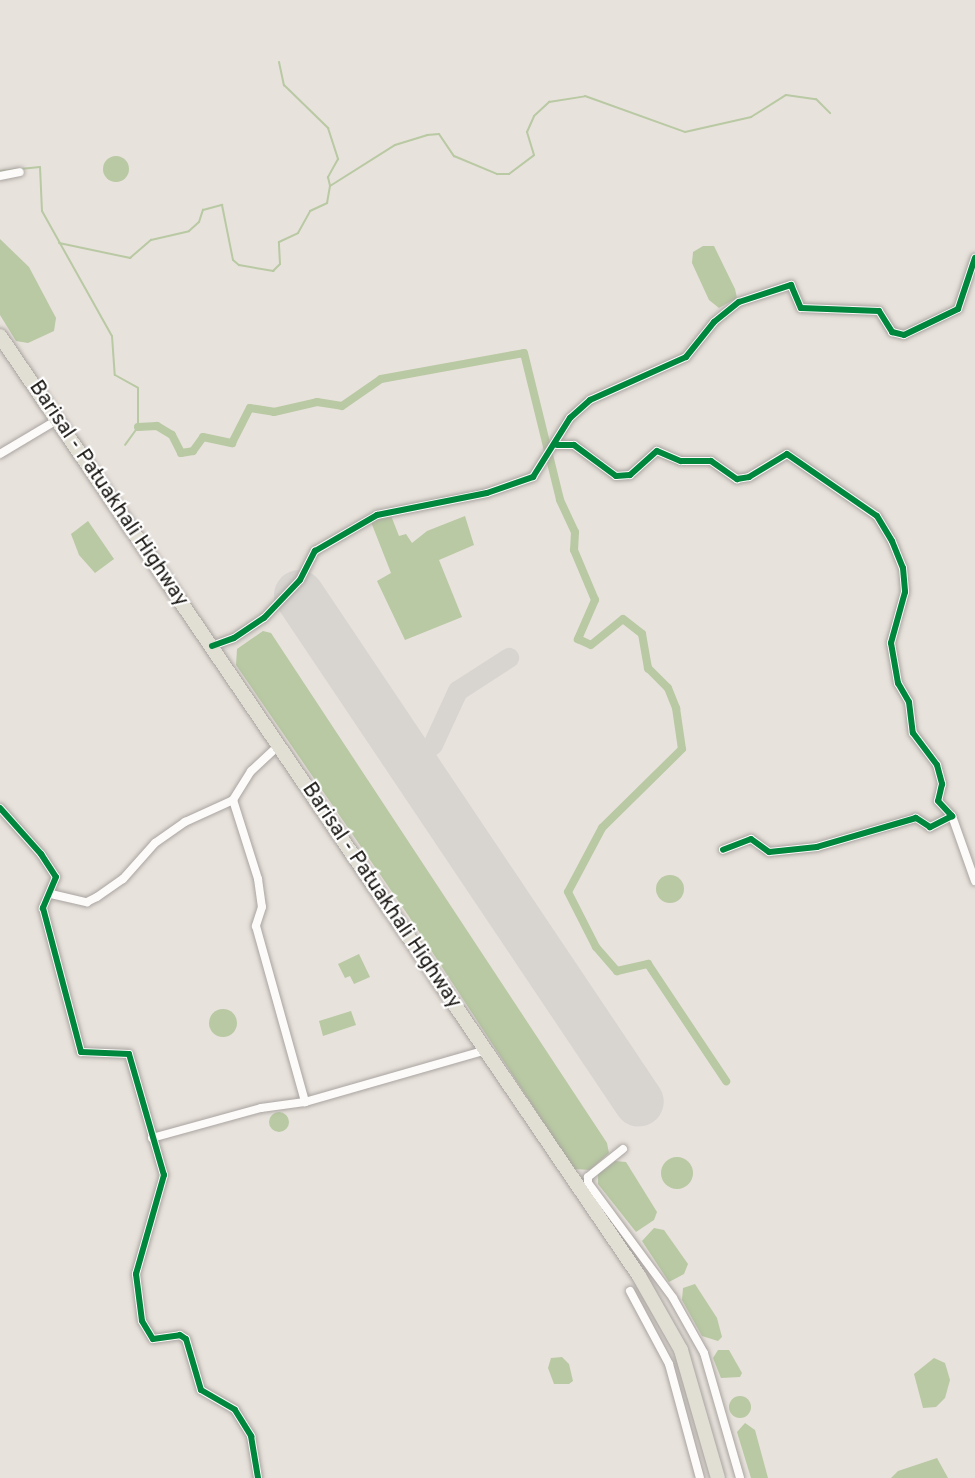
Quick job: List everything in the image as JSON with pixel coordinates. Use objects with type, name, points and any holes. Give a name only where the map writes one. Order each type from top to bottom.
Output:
[{"type":"highway","name":"Barisal - Patuakhali Highway","points":[[0,336],[486,1050],[666,1319],[687,1367],[718,1478]]},
{"type":"street","points":[[0,176],[20,172]]},
{"type":"street","points":[[212,646],[234,638],[264,618],[300,580],[315,551],[367,520],[410,506],[487,493],[533,477],[557,445],[570,418],[591,400],[686,357],[714,322],[739,302],[791,285],[801,308],[879,311],[890,329],[904,335],[958,309],[975,258]]},
{"type":"street","points":[[0,454],[57,420]]},
{"type":"street","points":[[557,445],[574,445],[616,476],[630,475],[657,451],[681,461],[711,461],[736,479],[748,477],[787,454],[877,516],[903,568],[905,592],[891,644],[898,683],[909,702],[913,733],[937,765],[942,784],[938,801],[952,816],[975,881]]},
{"type":"street","points":[[51,894],[87,902],[97,897],[123,879],[155,843],[185,822],[233,800],[251,771],[278,746]]},
{"type":"street","points":[[233,800],[258,879],[262,907],[255,926],[305,1102]]},
{"type":"street","points":[[0,808],[41,854],[56,878],[43,908],[81,1052],[129,1054],[164,1175],[136,1274],[142,1321],[153,1339],[180,1335],[186,1339],[201,1390],[235,1410],[251,1436],[258,1478]]},
{"type":"street","points":[[723,850],[751,839],[769,852],[817,847],[906,820],[916,818],[930,827],[952,816]]},
{"type":"street","points":[[152,1137],[261,1108],[305,1102],[486,1050]]},
{"type":"street","points":[[623,1149],[588,1177],[588,1183],[673,1298],[704,1353],[740,1478]]},
{"type":"street","points":[[630,1291],[669,1364],[700,1478]]},
{"type":"shaded area","points":[[116,156],[125,160],[129,169],[125,178],[116,182],[107,178],[103,169],[107,160]]},
{"type":"shaded area","points":[[0,239],[29,267],[56,318],[54,331],[28,343],[16,341],[0,315]]},
{"type":"shaded area","points":[[703,246],[714,246],[735,289],[737,298],[719,308],[709,300],[692,263],[693,252]]},
{"type":"shaded area","points":[[390,513],[399,536],[406,534],[412,543],[427,531],[465,516],[474,545],[439,560],[462,617],[405,640],[377,581],[391,573],[371,522]]},
{"type":"shaded area","points":[[88,521],[114,559],[95,573],[79,555],[71,534]]},
{"type":"shaded area","points":[[263,631],[271,633],[607,1143],[609,1153],[590,1170],[574,1169],[408,915],[236,665],[237,649]]},
{"type":"shaded area","points":[[670,875],[680,879],[684,889],[680,899],[670,903],[660,899],[656,889],[660,879]]},
{"type":"shaded area","points":[[359,954],[370,977],[354,984],[350,976],[345,978],[338,964]]},
{"type":"shaded area","points":[[223,1009],[233,1013],[237,1023],[233,1033],[223,1037],[213,1033],[209,1023],[213,1013]]},
{"type":"shaded area","points":[[351,1011],[356,1025],[323,1036],[319,1021]]},
{"type":"shaded area","points":[[279,1112],[286,1115],[289,1122],[286,1129],[279,1132],[272,1129],[269,1122],[272,1115]]},
{"type":"shaded area","points":[[677,1157],[688,1162],[693,1173],[688,1184],[677,1189],[666,1184],[661,1173],[666,1162]]},
{"type":"shaded area","points":[[615,1161],[626,1162],[657,1212],[654,1220],[636,1232],[598,1184],[598,1174]]},
{"type":"shaded area","points":[[654,1228],[664,1230],[688,1264],[684,1274],[669,1282],[642,1241]]},
{"type":"shaded area","points":[[695,1284],[717,1318],[722,1337],[718,1341],[702,1336],[682,1300],[683,1288]]},
{"type":"shaded area","points":[[718,1350],[729,1350],[742,1373],[740,1377],[721,1378],[713,1358]]},
{"type":"shaded area","points":[[562,1357],[569,1364],[573,1381],[569,1384],[554,1384],[548,1368],[551,1358]]},
{"type":"shaded area","points":[[934,1358],[945,1363],[950,1380],[945,1398],[936,1407],[923,1408],[914,1374]]},
{"type":"shaded area","points":[[740,1396],[748,1399],[751,1407],[748,1415],[740,1418],[732,1415],[729,1407],[732,1399]]},
{"type":"shaded area","points":[[745,1423],[755,1430],[768,1478],[751,1478],[737,1432]]},
{"type":"shaded area","points":[[937,1458],[948,1478],[891,1478],[898,1471]]},
{"type":"waterway","points":[[279,62],[284,85],[328,128],[338,159],[328,177],[330,186]]},
{"type":"waterway","points":[[59,243],[130,258],[151,240],[189,231],[199,222],[203,210],[222,205],[233,260],[239,265],[273,271],[280,264],[279,242],[298,233],[310,211],[327,203],[330,186],[395,145],[427,135],[439,134],[454,156],[497,174],[509,174],[534,155],[527,132],[534,116],[549,102],[585,96],[685,132],[751,117],[786,95],[816,99],[830,113]]},
{"type":"waterway","points":[[0,171],[40,167],[42,211],[112,336],[115,375],[138,388],[138,427],[125,445]]},
{"type":"waterway","points":[[138,427],[157,426],[172,435],[181,453],[193,451],[203,437],[232,443],[250,408],[274,412],[317,402],[342,406],[381,379],[524,353],[560,500],[575,532],[574,550],[595,600],[578,639],[591,645],[623,619],[642,634],[648,668],[668,688],[676,708],[682,749],[602,828],[568,892],[596,947],[617,971],[648,964],[726,1081]]},
{"type":"taxiway","points":[[410,760],[433,745],[458,691],[509,658]]},
{"type":"runway","points":[[299,595],[639,1102]]},
{"type":"cycle path","points":[[212,646],[234,638],[264,618],[300,580],[315,551],[377,515],[487,493],[533,477],[570,418],[590,400],[686,357],[714,322],[739,302],[791,285],[801,308],[879,311],[892,332],[904,335],[958,309],[975,258]]},
{"type":"cycle path","points":[[557,445],[574,445],[616,476],[630,475],[657,451],[681,461],[711,461],[737,479],[749,477],[787,454],[877,516],[892,541],[903,568],[905,592],[891,643],[898,683],[909,702],[913,733],[937,765],[942,784],[938,801],[952,816],[930,827],[916,818],[817,847],[769,852],[751,839],[723,850]]},
{"type":"cycle path","points":[[0,808],[41,854],[56,877],[43,908],[81,1052],[129,1054],[164,1175],[136,1274],[142,1321],[153,1339],[180,1335],[186,1339],[201,1390],[235,1410],[251,1436],[258,1478]]}]
